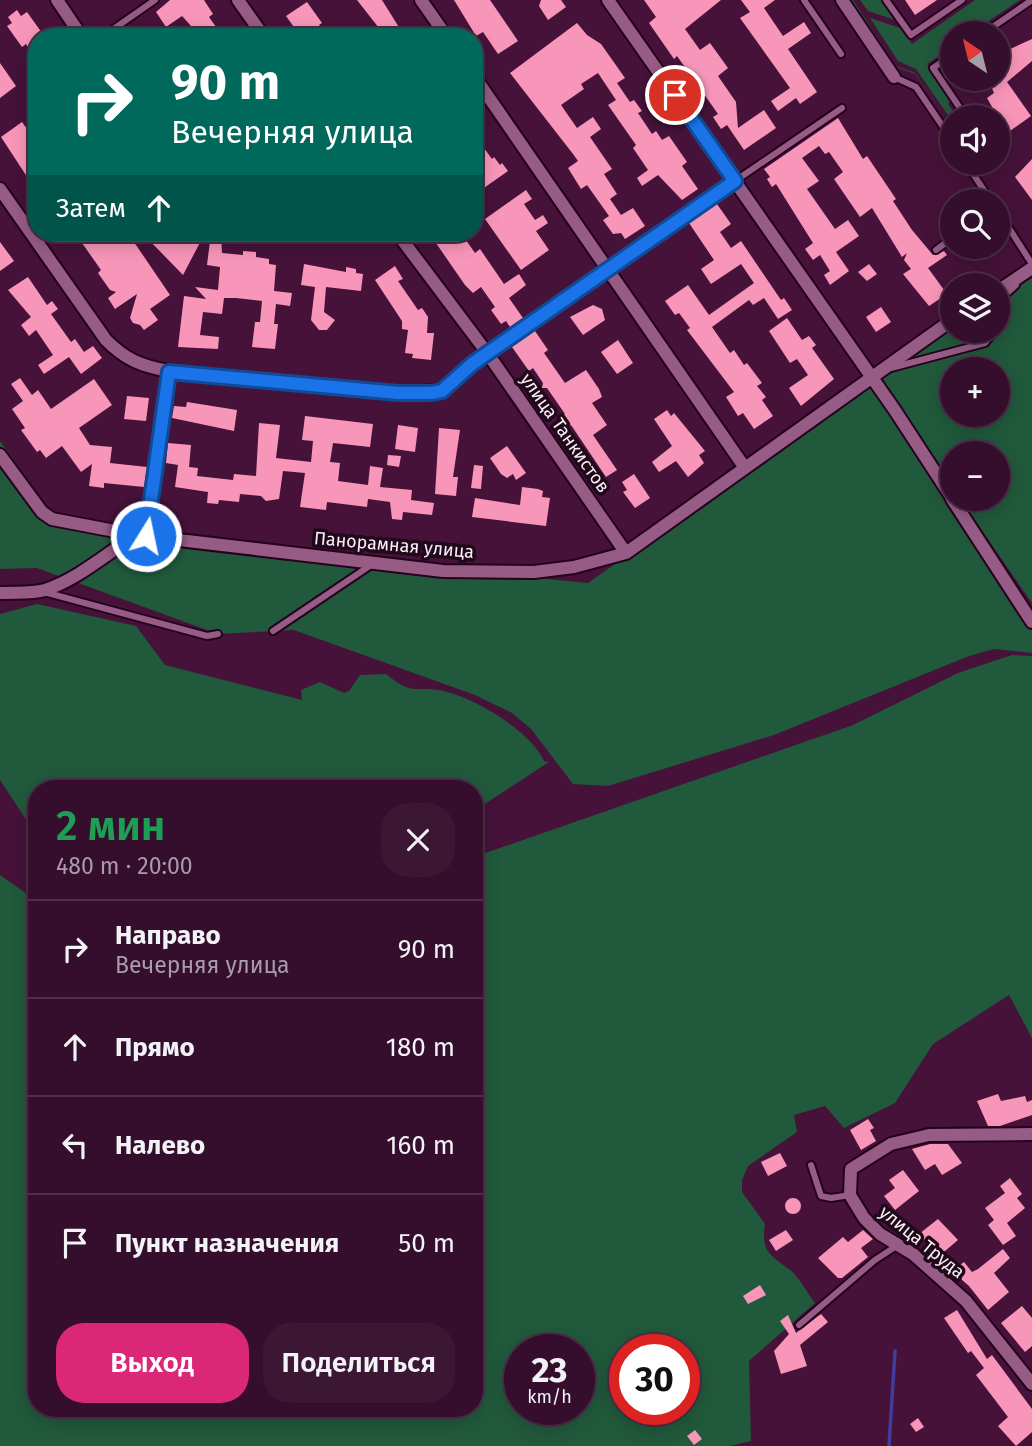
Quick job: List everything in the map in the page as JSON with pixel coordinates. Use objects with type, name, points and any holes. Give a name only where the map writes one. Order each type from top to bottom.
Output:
[{"type":"street","points":[[57,0],[76,28]]},
{"type":"street","points":[[239,0],[258,28]]},
{"type":"street","points":[[421,0],[441,28]]},
{"type":"street","points":[[608,0],[875,374],[940,479]]},
{"type":"street","points":[[842,0],[894,77]]},
{"type":"street","points":[[483,89],[745,468]]},
{"type":"street","points":[[37,242],[106,340],[123,357],[136,365],[169,372],[398,393],[431,393],[442,391],[458,375],[735,181]]},
{"type":"street","points":[[0,189],[28,229]]},
{"type":"street","name":"улица Танкистов","points":[[405,242],[488,354],[626,553]]},
{"type":"street","points":[[1010,283],[1032,267]]},
{"type":"street","name":"Панорамная улица","points":[[0,455],[42,512],[52,519],[141,536],[443,570],[534,572],[574,567],[626,553],[940,328]]},
{"type":"street","points":[[0,593],[42,591],[78,575],[141,536],[169,372]]},
{"type":"street","points":[[960,511],[1032,622]]},
{"type":"street","points":[[850,1195],[851,1169],[891,1144],[929,1135],[1032,1134]]},
{"type":"street","name":"улица Труда","points":[[850,1195],[872,1226],[913,1254],[966,1301],[1032,1384]]},
{"type":"lane","points":[[115,28],[155,0]]},
{"type":"lane","points":[[804,0],[841,54]]},
{"type":"lane","points":[[886,0],[911,35],[961,0]]},
{"type":"lane","points":[[1002,21],[1032,1]]},
{"type":"lane","points":[[940,63],[933,68],[940,78]]},
{"type":"lane","points":[[894,77],[916,87],[940,121]]},
{"type":"lane","points":[[735,181],[842,108]]},
{"type":"lane","points":[[1010,231],[1032,267],[1010,290]]},
{"type":"lane","points":[[936,250],[940,247]]},
{"type":"lane","points":[[875,374],[985,343]]},
{"type":"lane","points":[[274,631],[375,563]]},
{"type":"lane","points":[[42,591],[207,636],[218,634]]},
{"type":"lane","points":[[811,1165],[821,1196],[831,1199],[850,1195]]},
{"type":"lane","points":[[799,1325],[875,1260],[898,1245]]},
{"type":"green space","points":[[850,0],[853,0],[896,66],[915,73],[940,110],[915,74],[896,67]]},
{"type":"green space","points":[[860,0],[881,0],[895,20],[868,11]]},
{"type":"green space","points":[[975,0],[1020,0],[989,21],[945,21]]},
{"type":"green space","points":[[870,18],[900,28],[912,44],[940,24],[940,55],[927,64],[940,83],[940,91],[946,91],[952,100],[949,105],[941,105],[916,69],[898,61]]},
{"type":"green space","points":[[1032,277],[1032,603],[968,511],[1010,511],[1010,441],[940,441],[940,470],[877,378],[940,334],[940,343],[1010,343],[1010,291]]},
{"type":"green space","points":[[871,383],[940,485],[940,511],[958,511],[1032,620],[1032,653],[994,649],[969,656],[774,735],[608,786],[573,784],[531,729],[512,713],[475,695],[294,630],[218,634],[37,568],[0,569],[0,441],[60,524],[140,540],[588,583]]},
{"type":"green space","points":[[37,604],[136,626],[165,665],[302,700],[301,690],[320,682],[344,693],[349,691],[360,675],[386,674],[403,686],[447,692],[487,709],[516,728],[544,761],[549,762],[483,805],[483,780],[28,780],[28,822],[0,780],[0,614]]},
{"type":"green space","points":[[1012,655],[1032,656],[1032,1038],[1009,995],[933,1044],[895,1103],[844,1128],[825,1106],[794,1115],[797,1132],[748,1166],[742,1180],[742,1192],[765,1224],[764,1241],[768,1252],[797,1277],[815,1303],[749,1361],[751,1441],[730,1446],[0,1446],[0,875],[28,895],[28,1417],[483,1417],[483,854],[853,725],[958,673]]},
{"type":"building","points":[[170,0],[204,0],[213,14],[209,17],[217,28],[193,28],[182,16],[166,27],[156,12]]},
{"type":"building","points":[[357,0],[382,0],[399,28],[379,28]]},
{"type":"building","points":[[454,0],[490,0],[518,41],[498,54],[483,28],[471,28]]},
{"type":"building","points":[[541,0],[561,0],[566,7],[548,20],[539,6]]},
{"type":"building","points":[[644,0],[721,0],[685,29],[700,50],[710,43],[728,68],[718,76],[736,102],[738,128],[764,110],[776,128],[744,150],[727,125],[721,129],[713,117],[718,114],[677,56],[674,59],[649,23],[656,17]]},
{"type":"building","points":[[741,0],[775,0],[764,8],[783,36],[804,22],[811,33],[788,49],[817,92],[800,104],[796,98],[778,111],[771,101],[790,88],[740,18],[750,12]]},
{"type":"building","points":[[905,0],[937,0],[915,15]]},
{"type":"building","points":[[307,2],[322,23],[319,25],[321,28],[295,28],[286,16]]},
{"type":"building","points":[[17,10],[21,16],[27,12],[38,28],[28,28],[28,47],[26,44],[22,47],[7,26],[12,23],[8,17]]},
{"type":"building","points":[[577,23],[587,35],[601,44],[625,78],[617,83],[630,102],[634,100],[642,111],[638,113],[652,134],[656,131],[662,140],[669,136],[687,162],[682,166],[698,189],[682,200],[658,175],[642,186],[637,178],[648,170],[633,148],[636,145],[608,105],[616,100],[598,73],[581,84],[584,89],[561,105],[577,128],[593,117],[601,129],[590,137],[612,169],[604,174],[617,194],[610,199],[621,215],[633,208],[645,226],[625,239],[621,233],[613,234],[603,220],[609,216],[587,185],[581,189],[568,168],[578,161],[510,73]]},
{"type":"building","points":[[1032,39],[1032,61],[1010,79],[1010,49]]},
{"type":"building","points":[[0,63],[16,86],[0,98]]},
{"type":"building","points":[[1010,86],[1031,116],[1010,131],[1010,105],[991,105],[987,98],[993,91],[1010,91]]},
{"type":"building","points":[[838,118],[863,159],[867,156],[896,199],[893,201],[912,230],[933,255],[940,252],[941,259],[928,268],[940,284],[940,299],[929,306],[903,274],[911,269],[904,260],[907,253],[902,257],[872,208],[860,217],[834,179],[843,172],[829,152],[825,154],[819,146],[802,158],[819,181],[807,189],[835,229],[848,220],[859,236],[836,252],[849,271],[830,285],[824,275],[830,271],[820,255],[813,260],[805,249],[813,243],[776,184],[772,187],[767,179],[770,177],[764,169]]},
{"type":"building","points":[[22,122],[28,130],[28,178],[1,137]]},
{"type":"building","points":[[483,147],[492,159],[494,157],[500,165],[502,163],[508,171],[483,189]]},
{"type":"building","points":[[1032,159],[1032,200],[1015,177]]},
{"type":"building","points":[[526,190],[532,199],[524,204],[535,220],[543,215],[548,223],[536,231],[549,250],[521,270],[485,219]]},
{"type":"building","points":[[717,204],[731,224],[720,232],[731,248],[741,241],[781,300],[784,298],[792,310],[778,319],[764,298],[753,305],[749,300],[712,327],[730,353],[734,350],[762,383],[757,386],[766,397],[762,400],[773,416],[754,429],[743,413],[738,416],[726,397],[734,392],[687,330],[690,328],[679,313],[675,315],[665,301],[688,285],[709,315],[754,283],[741,264],[711,284],[701,269],[714,260],[689,223]]},
{"type":"building","points":[[0,242],[14,261],[0,271]]},
{"type":"building","points":[[81,242],[133,242],[170,295],[150,309],[158,320],[144,330],[133,323],[130,318],[137,294],[115,309],[108,298],[116,292],[110,290],[98,273],[101,270]]},
{"type":"building","points":[[151,242],[200,242],[183,275]]},
{"type":"building","points":[[210,242],[221,242],[222,253],[243,255],[243,251],[256,252],[256,257],[269,259],[269,264],[276,265],[274,291],[292,293],[290,306],[276,304],[274,324],[278,324],[275,349],[252,347],[255,322],[260,322],[262,301],[236,298],[224,298],[222,314],[203,312],[200,335],[219,337],[218,349],[178,347],[184,296],[206,299],[195,287],[218,290],[220,267],[207,265]]},
{"type":"building","points":[[435,242],[467,242],[475,253],[480,249],[504,284],[519,274],[526,285],[509,298],[523,318],[510,327],[506,321],[501,324],[491,310],[495,307],[481,287],[473,293]]},
{"type":"building","points":[[304,264],[346,272],[346,267],[363,274],[361,291],[326,287],[324,312],[335,320],[327,330],[319,330],[311,320],[315,287],[301,285]]},
{"type":"building","points":[[869,264],[877,274],[867,281],[858,272]]},
{"type":"building","points":[[395,266],[403,279],[398,281],[418,310],[422,308],[428,317],[427,333],[434,333],[431,360],[412,358],[413,354],[405,353],[408,330],[402,329],[402,321],[375,280]]},
{"type":"building","points":[[28,277],[47,305],[52,301],[58,309],[51,314],[71,342],[75,339],[84,352],[93,346],[102,358],[81,374],[69,357],[44,374],[38,365],[53,355],[36,330],[29,336],[21,325],[31,317],[8,290]]},
{"type":"building","points":[[593,305],[602,309],[605,320],[583,335],[570,317]]},
{"type":"building","points":[[881,307],[891,322],[876,332],[866,317]]},
{"type":"building","points":[[787,318],[802,340],[809,336],[816,345],[812,348],[834,379],[801,406],[789,388],[808,375],[797,359],[790,363],[769,331]]},
{"type":"building","points":[[535,331],[548,350],[544,353],[565,383],[586,370],[599,389],[602,397],[592,403],[607,425],[593,435],[617,470],[606,477],[562,416],[565,414],[547,388],[542,388],[543,383],[533,368],[529,371],[512,347]]},
{"type":"building","points":[[618,340],[633,363],[617,374],[601,352]]},
{"type":"building","points":[[20,378],[32,395],[38,390],[51,409],[94,379],[112,405],[79,428],[90,445],[112,447],[110,463],[147,467],[144,487],[104,483],[104,488],[89,486],[92,464],[81,472],[62,446],[46,458],[40,450],[37,452],[21,430],[25,428],[12,409],[23,401],[11,384]]},
{"type":"building","points":[[127,396],[149,398],[146,421],[124,419]]},
{"type":"building","points":[[187,402],[237,410],[234,431],[172,418],[174,406],[186,407]]},
{"type":"building","points":[[667,410],[671,416],[674,413],[705,451],[699,455],[704,463],[688,477],[676,461],[659,472],[652,462],[672,446],[654,419]]},
{"type":"building","points":[[305,416],[373,424],[370,447],[333,443],[330,462],[340,463],[338,481],[368,485],[370,466],[383,468],[380,487],[412,490],[411,500],[434,503],[432,515],[403,512],[402,520],[392,519],[390,502],[368,499],[367,507],[327,502],[326,510],[300,507],[305,473],[283,471],[279,499],[266,501],[261,496],[240,494],[239,502],[219,500],[218,504],[207,503],[208,492],[175,487],[178,465],[166,463],[168,443],[191,445],[189,467],[198,468],[197,476],[233,480],[234,474],[256,476],[259,423],[280,425],[276,458],[311,462],[313,441],[302,440]]},
{"type":"building","points":[[398,425],[418,428],[415,452],[395,449]]},
{"type":"building","points":[[439,428],[460,430],[453,477],[458,477],[456,496],[435,494]]},
{"type":"building","points":[[507,446],[526,473],[516,480],[513,474],[507,478],[501,474],[490,458]]},
{"type":"building","points":[[388,455],[401,456],[399,467],[387,465]]},
{"type":"building","points":[[474,465],[483,466],[481,489],[471,488]]},
{"type":"building","points":[[634,474],[650,498],[635,508],[623,492],[627,490],[622,482]]},
{"type":"building","points":[[522,487],[538,489],[543,491],[542,497],[550,498],[546,526],[472,517],[475,498],[520,505]]},
{"type":"building","points":[[998,1094],[1001,1101],[1025,1096],[1027,1102],[1032,1100],[1032,1115],[1000,1126],[988,1126],[977,1101]]},
{"type":"building","points":[[868,1119],[874,1128],[870,1130],[876,1141],[861,1150],[850,1130]]},
{"type":"building","points":[[930,1144],[948,1144],[962,1163],[942,1175],[935,1164],[925,1170],[912,1149]]},
{"type":"building","points":[[780,1153],[787,1166],[768,1176],[761,1162]]},
{"type":"building","points":[[903,1170],[919,1191],[895,1210],[884,1196],[895,1188],[889,1180]]},
{"type":"building","points":[[1010,1178],[1022,1194],[1017,1198],[1025,1208],[1007,1223],[1016,1236],[1003,1245],[988,1225],[994,1220],[985,1208],[1005,1193],[1000,1186]]},
{"type":"building","points":[[793,1198],[799,1200],[799,1212],[793,1214],[787,1212],[785,1206],[787,1200]]},
{"type":"building","points":[[938,1219],[958,1240],[938,1257],[919,1234]]},
{"type":"building","points":[[786,1230],[793,1240],[776,1251],[769,1240]]},
{"type":"building","points":[[863,1230],[873,1239],[861,1248],[868,1257],[842,1278],[838,1278],[818,1258],[843,1237],[848,1242]]},
{"type":"building","points":[[1003,1249],[1010,1258],[994,1273],[1009,1292],[988,1310],[969,1286],[952,1271],[964,1262],[972,1272]]},
{"type":"building","points":[[760,1285],[766,1295],[748,1304],[743,1296]]},
{"type":"building","points":[[1022,1306],[1032,1318],[1032,1346],[1025,1352],[1001,1323]]},
{"type":"building","points":[[957,1310],[987,1359],[992,1355],[1032,1409],[1032,1432],[1016,1446],[998,1426],[1008,1417],[976,1375],[984,1368],[971,1351],[968,1353],[944,1318]]},
{"type":"building","points":[[821,1314],[828,1322],[800,1345],[807,1366],[781,1374],[774,1351],[789,1334],[780,1321],[788,1315],[796,1333]]},
{"type":"building","points":[[918,1418],[924,1427],[916,1432],[910,1424]]},
{"type":"building","points":[[695,1430],[702,1439],[694,1445],[687,1436]]},
{"type":"waterway","points":[[889,1446],[895,1351]]},
{"type":"route","points":[[146,536],[162,439],[169,372],[398,393],[442,391],[472,364],[735,181],[675,95]]}]
